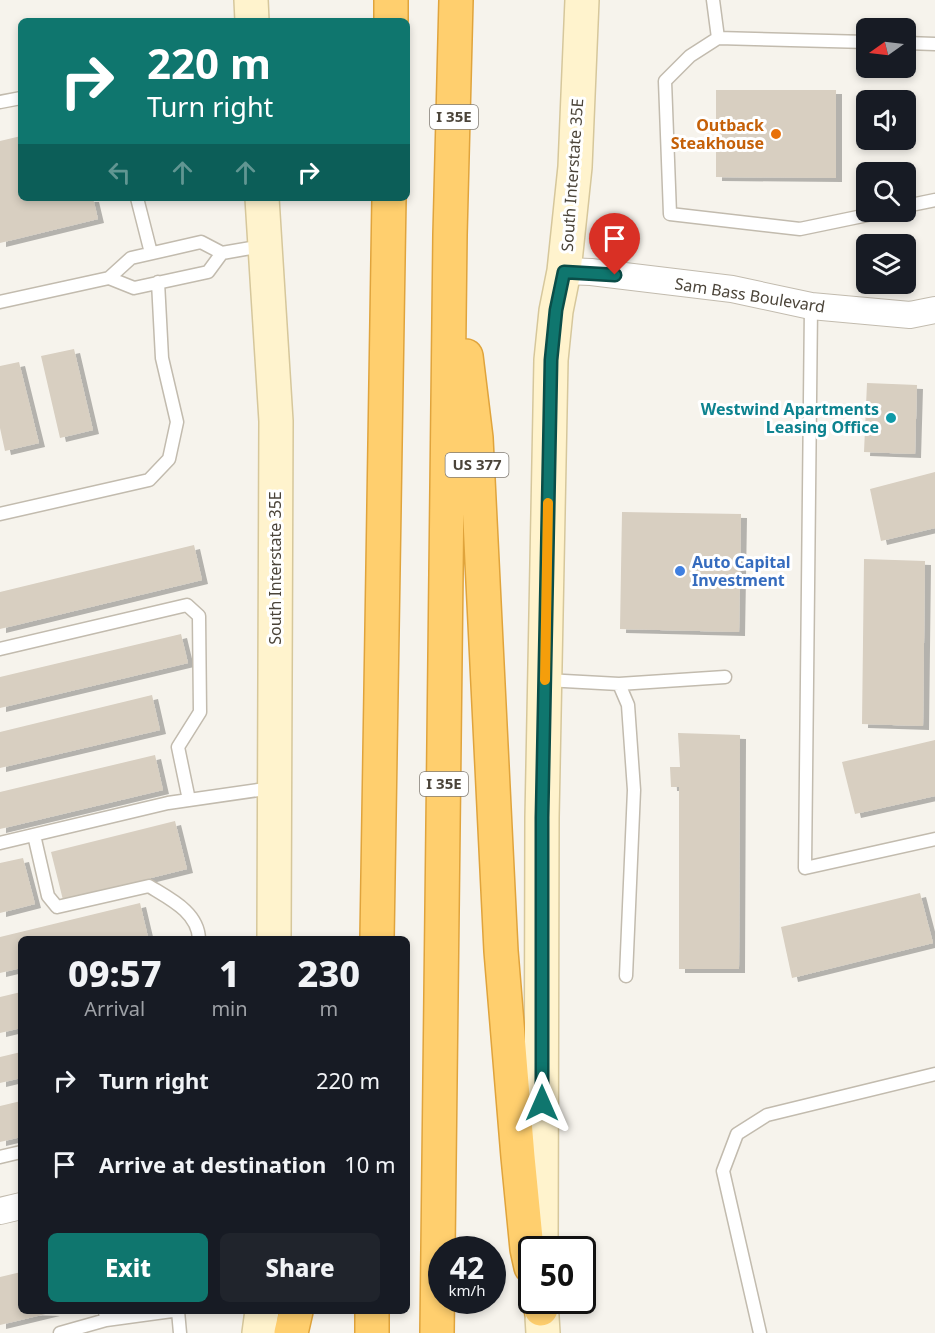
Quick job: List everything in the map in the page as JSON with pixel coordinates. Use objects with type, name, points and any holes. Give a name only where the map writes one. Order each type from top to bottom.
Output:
[{"type":"highway","points":[[391,0],[391,18]]},
{"type":"highway","name":"I 35E","points":[[437,1333],[450,235],[456,0]]},
{"type":"highway","points":[[377,936],[389,201]]},
{"type":"highway","name":"US 377","points":[[450,235],[476,438],[501,951],[526,1236]]},
{"type":"highway","points":[[291,1333],[295,1314]]},
{"type":"highway","points":[[372,1314],[372,1333]]},
{"type":"main road","points":[[251,0],[252,18]]},
{"type":"main road","name":"South Interstate 35E","points":[[541,1236],[542,818],[551,360],[556,310],[564,272],[575,167],[582,0]]},
{"type":"main road","name":"South Interstate 35E","points":[[262,201],[276,421],[274,936]]},
{"type":"main road","points":[[259,1333],[262,1314]]},
{"type":"street","name":"Sam Bass Boulevard","points":[[564,272],[591,272],[732,289],[811,306],[910,315],[935,310]]},
{"type":"street","points":[[0,1211],[18,1207]]},
{"type":"lane","points":[[713,0],[717,38]]},
{"type":"lane","points":[[856,42],[717,38],[690,56],[665,81],[670,214],[800,229],[856,217]]},
{"type":"lane","points":[[916,43],[935,44]]},
{"type":"lane","points":[[0,102],[18,99]]},
{"type":"lane","points":[[916,204],[935,200]]},
{"type":"lane","points":[[138,201],[151,253]]},
{"type":"lane","points":[[0,303],[109,278],[131,258],[201,242],[222,253],[264,246]]},
{"type":"lane","points":[[109,278],[134,288],[208,272],[222,253]]},
{"type":"lane","points":[[0,514],[149,480],[169,459],[177,422],[162,358],[158,282]]},
{"type":"lane","points":[[811,306],[806,868],[935,839]]},
{"type":"lane","points":[[0,649],[187,605],[199,616],[200,712],[178,747],[189,800]]},
{"type":"lane","points":[[544,680],[620,684],[725,677]]},
{"type":"lane","points":[[620,684],[628,705],[634,790],[626,976]]},
{"type":"lane","points":[[0,843],[168,803],[275,788]]},
{"type":"lane","points":[[34,835],[48,896],[57,906],[149,886],[182,906],[199,929],[199,936]]},
{"type":"lane","points":[[760,1333],[723,1171],[737,1134],[767,1115],[935,1074]]},
{"type":"lane","points":[[0,1157],[18,1153]]},
{"type":"lane","points":[[60,1333],[105,1316],[132,1314]]},
{"type":"lane","points":[[178,1314],[180,1333]]},
{"type":"building","name":"Outback Steakhouse","points":[[716,90],[836,90],[836,178],[716,177]]},
{"type":"building","points":[[18,137],[18,201],[94,201],[98,219],[0,243],[0,141]]},
{"type":"building","points":[[74,349],[93,430],[60,438],[41,356]]},
{"type":"building","points":[[19,362],[39,443],[5,451],[0,428],[0,366]]},
{"type":"building","name":"Westwind Apartments Leasing Office","points":[[867,383],[917,385],[915,454],[864,452]]},
{"type":"building","points":[[935,472],[935,528],[881,541],[870,489]]},
{"type":"building","name":"Auto Capital Investment","points":[[622,512],[741,514],[739,632],[620,629]]},
{"type":"building","points":[[194,545],[202,580],[0,629],[0,592]]},
{"type":"building","points":[[864,559],[925,561],[923,726],[862,724]]},
{"type":"building","points":[[181,634],[188,663],[0,708],[0,677]]},
{"type":"building","points":[[152,695],[160,730],[0,768],[0,732]]},
{"type":"building","points":[[678,733],[740,735],[739,969],[679,969],[679,787],[671,787],[670,767],[680,767]]},
{"type":"building","points":[[935,740],[935,796],[855,814],[842,762]]},
{"type":"building","points":[[155,755],[163,790],[0,829],[0,792]]},
{"type":"building","points":[[175,821],[187,869],[63,900],[51,852]]},
{"type":"building","points":[[23,858],[35,904],[0,913],[0,863]]},
{"type":"building","points":[[920,893],[933,943],[792,978],[781,927]]},
{"type":"building","points":[[140,903],[148,936],[18,936],[18,969],[0,973],[0,937]]},
{"type":"building","points":[[18,993],[18,1029],[0,1033],[0,997]]},
{"type":"building","points":[[18,1053],[18,1079],[0,1083],[0,1057]]},
{"type":"building","points":[[18,1102],[18,1138],[0,1142],[0,1106]]},
{"type":"building","points":[[18,1273],[18,1314],[46,1314],[0,1325],[0,1277]]},
{"type":"slow traffic","points":[[545,680],[548,503]]},
{"type":"place","name":"Outback Steakhouse","points":[[776,134]]},
{"type":"place","name":"Westwind Apartments Leasing Office","points":[[891,418]]},
{"type":"place","name":"Auto Capital Investment","points":[[680,571]]},
{"type":"route","points":[[542,1103],[542,818],[551,360],[556,310],[564,272],[615,275]]}]
